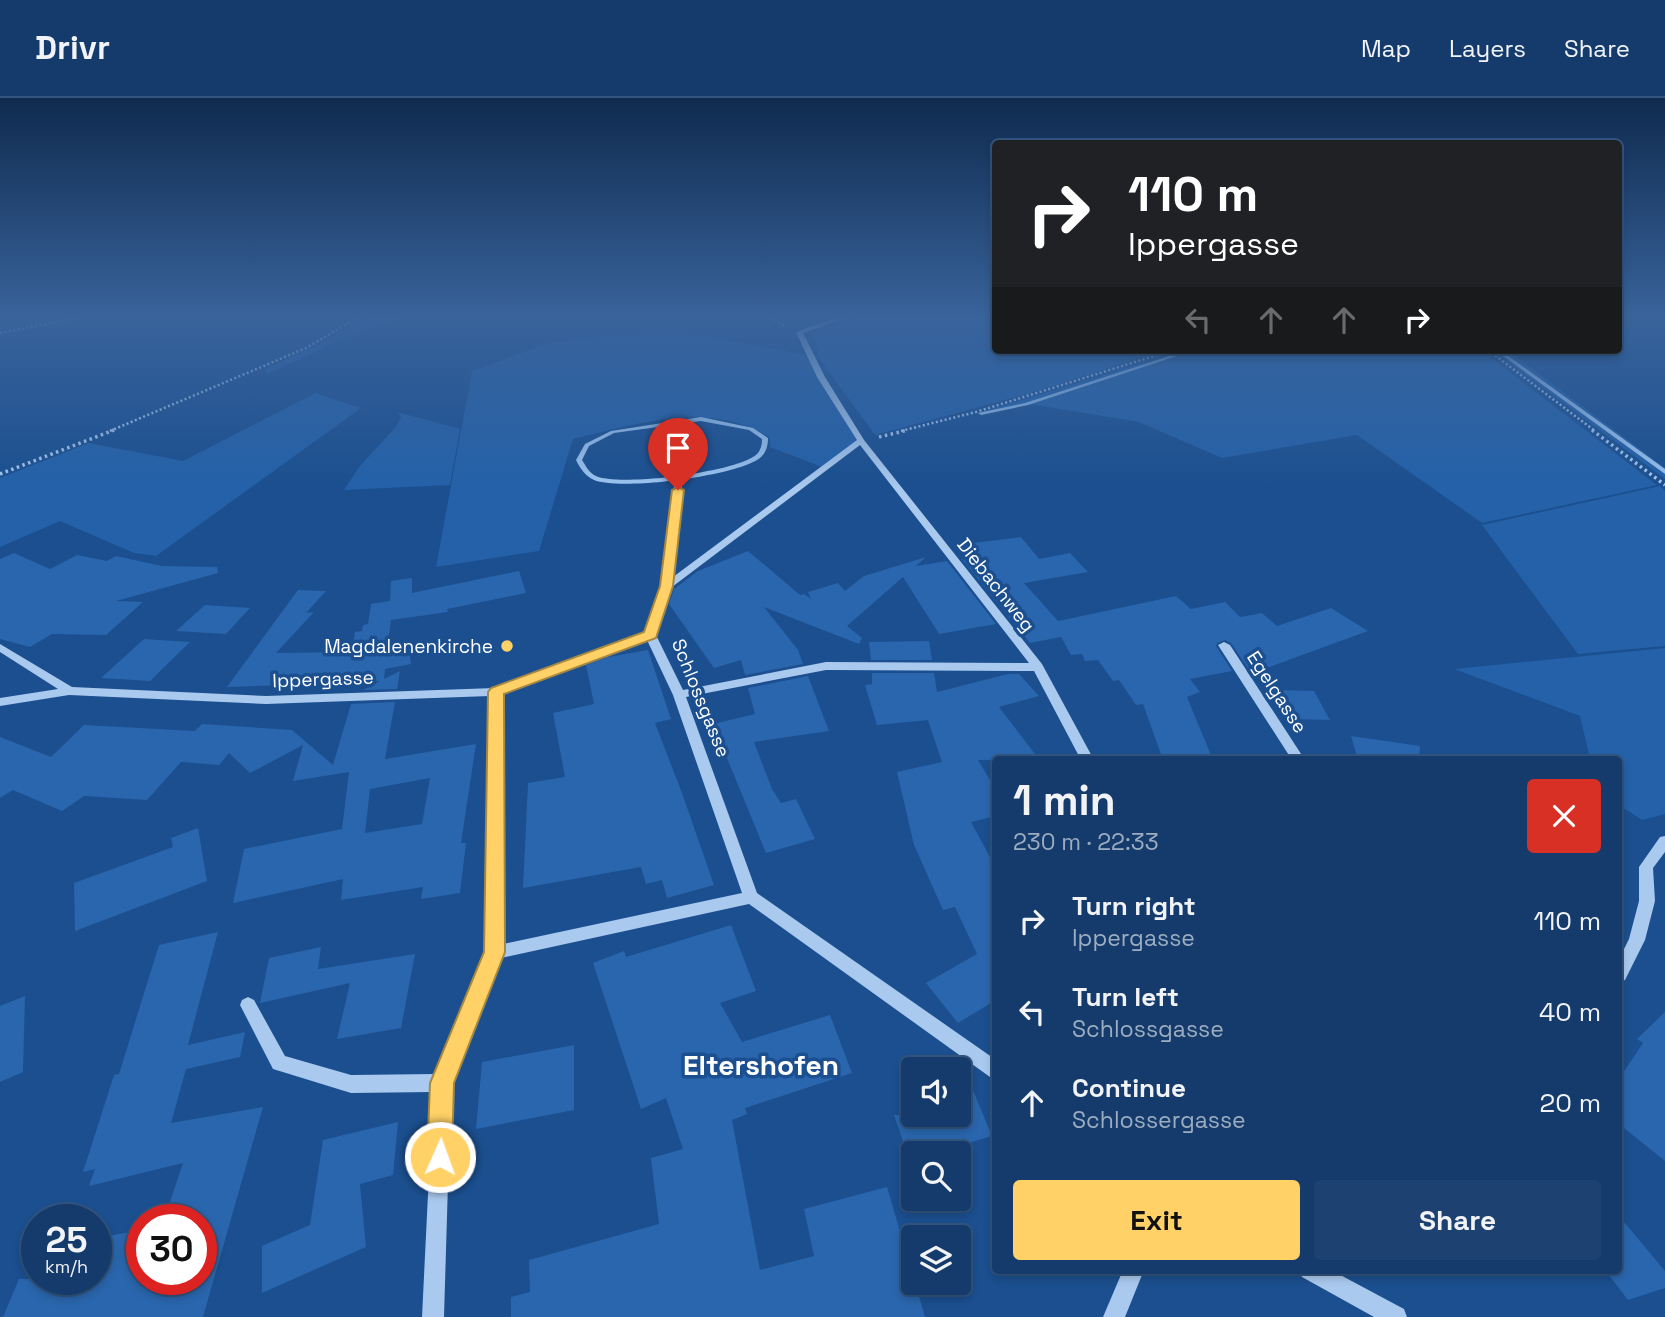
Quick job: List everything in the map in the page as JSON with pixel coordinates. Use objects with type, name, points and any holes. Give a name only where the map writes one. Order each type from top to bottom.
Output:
[{"type":"street","points":[[667,586],[861,442],[819,374]]},
{"type":"street","name":"Diebachweg","points":[[861,442],[1038,667],[1086,756]]},
{"type":"street","name":"Schlossgasse","points":[[676,471],[678,490],[667,586],[650,635],[679,695],[751,897]]},
{"type":"street","name":"Ippergasse","points":[[0,647],[69,691],[266,700],[496,692],[650,635]]},
{"type":"street","name":"Egelgasse","points":[[1224,645],[1296,756]]},
{"type":"street","points":[[679,695],[826,666],[1038,667]]},
{"type":"street","points":[[0,702],[69,691]]},
{"type":"street","points":[[432,1317],[442,1083],[495,952],[496,692]]},
{"type":"street","points":[[1622,969],[1637,940],[1647,901],[1646,867],[1665,841]]},
{"type":"street","points":[[495,952],[751,897],[992,1068]]},
{"type":"street","points":[[248,1005],[279,1063],[351,1084],[442,1083]]},
{"type":"street","points":[[1114,1317],[1132,1274]]},
{"type":"street","points":[[1316,1274],[1396,1317]]},
{"type":"path","points":[[0,474],[109,433],[246,374]]},
{"type":"path","points":[[861,442],[976,412],[1097,374]]},
{"type":"path","points":[[1519,374],[1665,485]]},
{"type":"shaded area","points":[[471,374],[822,374],[861,441],[825,468],[770,447],[769,437],[746,426],[697,417],[647,422],[573,439],[539,551],[436,567]]},
{"type":"shaded area","points":[[831,374],[1090,374],[1027,394],[875,435]]},
{"type":"shaded area","points":[[1108,374],[1512,374],[1657,485],[1482,523],[1357,435],[1222,458],[1139,422],[1029,404],[978,413]]},
{"type":"shaded area","points":[[1524,374],[1539,374],[1665,468],[1665,479]]},
{"type":"shaded area","points":[[315,393],[361,408],[156,556],[134,553],[60,521],[0,547],[0,478],[89,443],[183,461]]},
{"type":"shaded area","points":[[397,412],[460,429],[450,485],[344,490],[359,467],[395,428],[401,417]]},
{"type":"shaded area","points":[[1660,486],[1665,491],[1665,646],[1578,654],[1482,525]]},
{"type":"shaded area","points":[[1665,648],[1665,814],[1642,820],[1622,807],[1622,756],[1589,756],[1580,716],[1454,669]]},
{"type":"building","points":[[685,442],[688,466],[674,463],[670,467],[660,468],[657,444]]},
{"type":"building","points":[[1021,537],[1039,559],[1070,553],[1088,572],[1024,583],[1058,621],[1176,596],[1191,609],[1225,602],[1240,617],[1262,613],[1277,626],[1331,608],[1368,631],[1264,669],[1263,665],[1248,668],[1231,643],[1225,640],[1217,643],[1216,646],[1232,671],[1190,679],[1200,692],[1187,697],[1211,756],[1162,756],[1143,704],[1136,705],[1119,680],[1113,681],[1098,660],[1085,661],[1082,654],[1071,655],[1061,637],[1030,643],[962,559],[974,557],[965,544]]},
{"type":"building","points":[[748,551],[800,595],[804,594],[811,599],[808,592],[838,583],[845,591],[864,576],[926,557],[916,566],[947,561],[996,624],[939,634],[903,577],[847,626],[862,638],[859,644],[764,607],[798,650],[803,664],[745,675],[741,660],[714,668],[669,604],[674,589],[698,571]]},
{"type":"building","points":[[14,553],[50,569],[77,555],[107,561],[116,556],[162,566],[217,567],[218,573],[116,601],[143,602],[106,635],[52,634],[30,647],[0,639],[0,559]]},
{"type":"building","points":[[519,571],[526,593],[447,609],[448,612],[391,620],[387,651],[409,650],[411,664],[385,669],[384,679],[400,671],[397,689],[363,690],[380,681],[356,682],[358,673],[312,681],[310,684],[227,687],[298,590],[326,591],[306,613],[314,612],[276,653],[352,652],[355,632],[362,631],[363,625],[368,624],[371,604],[390,601],[391,581],[412,578],[412,593]]},
{"type":"building","points":[[205,605],[250,608],[226,634],[176,631]]},
{"type":"building","points":[[144,639],[190,642],[150,681],[101,678]]},
{"type":"building","points":[[929,641],[932,660],[871,660],[869,642]]},
{"type":"building","points":[[648,650],[671,719],[655,723],[714,885],[667,898],[662,880],[646,884],[641,867],[523,888],[528,783],[565,777],[553,713],[594,704],[586,665],[608,657]]},
{"type":"building","points":[[872,673],[934,673],[937,692],[1008,674],[1019,674],[1039,696],[999,707],[1035,754],[992,756],[992,760],[978,760],[992,783],[992,817],[971,822],[992,861],[992,1002],[958,1023],[926,983],[977,954],[955,907],[943,910],[914,845],[897,772],[942,762],[928,720],[877,725],[865,685],[872,684]]},
{"type":"building","points":[[808,676],[829,731],[754,742],[772,789],[781,803],[796,799],[815,839],[766,853],[713,724],[755,714],[748,688]]},
{"type":"building","points":[[1275,690],[1314,691],[1330,720],[1290,719]]},
{"type":"building","points":[[395,702],[385,759],[476,744],[461,843],[466,843],[460,893],[421,899],[423,887],[341,900],[343,879],[233,903],[244,849],[342,829],[349,772],[293,781],[303,745],[250,773],[229,753],[219,765],[181,762],[147,800],[84,796],[62,811],[13,790],[0,798],[0,737],[51,757],[84,725],[195,731],[202,724],[292,730],[333,765],[351,704]],"holes":[[[430,778],[422,824],[365,833],[370,789]]]},
{"type":"building","points":[[1351,736],[1420,746],[1419,756],[1357,756]]},
{"type":"building","points":[[198,828],[207,881],[75,931],[74,883],[173,847],[171,838]]},
{"type":"building","points":[[731,925],[756,991],[720,1003],[742,1042],[830,1015],[852,1073],[745,1108],[747,1114],[732,1120],[760,1270],[814,1256],[804,1209],[887,1187],[901,1235],[901,1295],[919,1295],[925,1317],[511,1317],[511,1297],[530,1292],[529,1260],[659,1224],[651,1158],[683,1149],[666,1098],[641,1109],[593,963],[624,951],[626,957]]},
{"type":"building","points":[[218,932],[188,1045],[245,1032],[240,1057],[186,1069],[171,1123],[263,1107],[217,1268],[217,1204],[169,1204],[183,1163],[89,1186],[95,1169],[83,1172],[114,1075],[119,1074],[159,945]]},
{"type":"building","points":[[321,947],[318,969],[415,954],[401,1028],[337,1039],[350,983],[260,1003],[269,958]]},
{"type":"building","points":[[25,996],[23,1072],[0,1082],[0,1006]]},
{"type":"building","points":[[1665,1012],[1665,1161],[1622,1126],[1622,1074],[1643,1043],[1637,1039]]},
{"type":"building","points":[[574,1045],[574,1110],[476,1129],[482,1062]]},
{"type":"building","points":[[971,1085],[992,1136],[971,1142],[903,1141],[894,1115],[901,1115],[901,1127],[971,1127]]},
{"type":"building","points":[[398,1122],[393,1175],[360,1184],[366,1247],[262,1293],[262,1246],[310,1225],[323,1140]]},
{"type":"building","points":[[1622,1220],[1665,1271],[1665,1288],[1628,1300],[1608,1274],[1622,1274]]},
{"type":"building","points":[[126,1233],[126,1295],[209,1295],[203,1317],[3,1317],[19,1279],[21,1295],[112,1295],[112,1235]]},
{"type":"waterway","points":[[981,413],[1026,404],[1119,374]]},
{"type":"waterway","points":[[1530,374],[1665,472]]},
{"type":"waterway","points":[[701,419],[751,429],[765,438],[763,450],[757,457],[745,463],[726,468],[629,482],[597,479],[588,474],[579,460],[587,445],[613,432],[701,419]]},
{"type":"place","name":"Magdalenenkirche","points":[[507,646]]},
{"type":"district","name":"Eltershofen","points":[[761,1065]]},
{"type":"route","points":[[440,1157],[442,1083],[495,952],[496,692],[650,635],[667,586],[678,490]]}]
